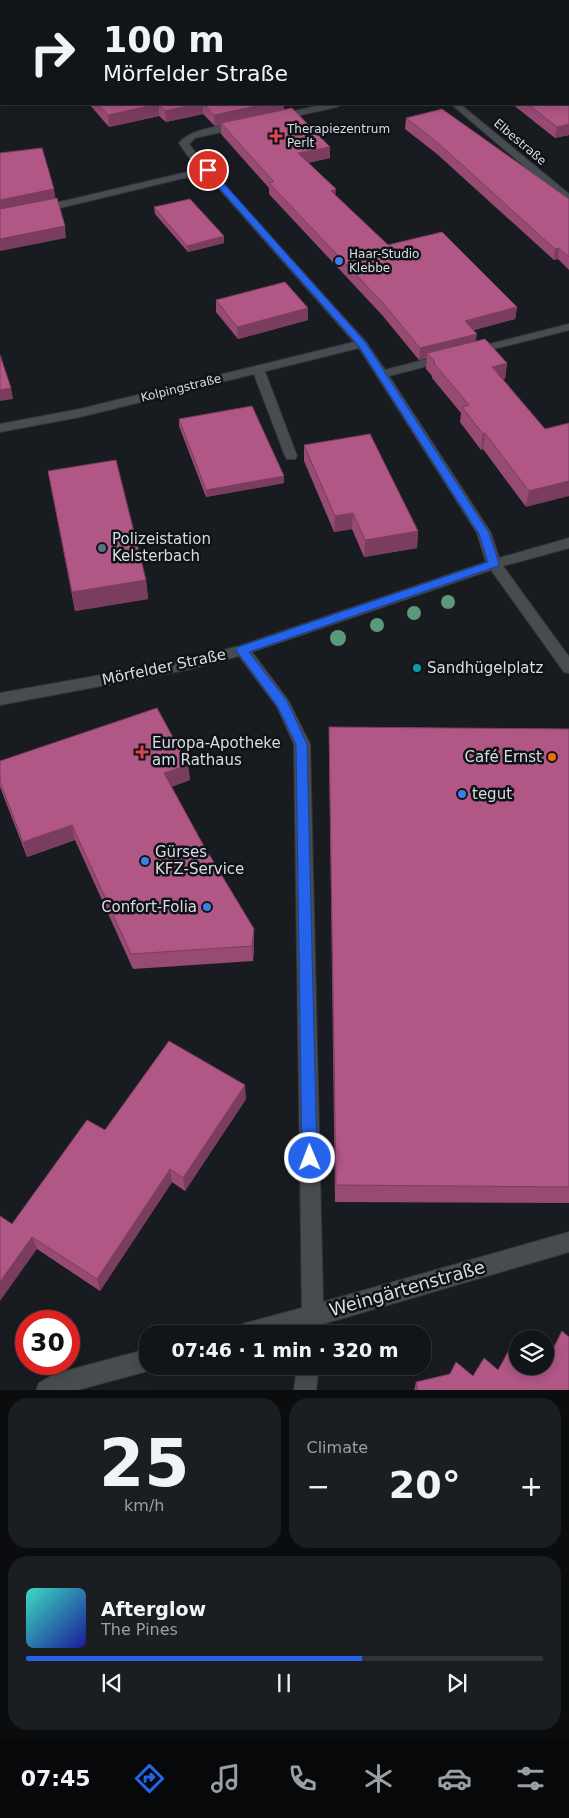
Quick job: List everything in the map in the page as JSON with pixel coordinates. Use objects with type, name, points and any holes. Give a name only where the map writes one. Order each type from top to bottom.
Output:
[{"type":"street","points":[[266,119],[332,105]]},
{"type":"street","name":"Elbestraße","points":[[456,105],[569,199]]},
{"type":"street","points":[[248,124],[192,136],[184,143],[191,154],[208,170],[362,344],[484,533],[494,564],[569,668]]},
{"type":"street","points":[[0,217],[56,206],[208,170]]},
{"type":"street","points":[[382,374],[569,327]]},
{"type":"street","name":"Kolpingstraße","points":[[0,428],[80,413],[362,344]]},
{"type":"street","points":[[258,369],[291,456]]},
{"type":"street","name":"Mörfelder Straße","points":[[0,699],[191,664],[242,650],[494,564],[569,543]]},
{"type":"street","points":[[242,650],[283,704],[302,744],[312,1325]]},
{"type":"street","name":"Weingärtenstraße","points":[[312,1325],[569,1242]]},
{"type":"street","points":[[47,1390],[54,1385],[139,1362]]},
{"type":"street","points":[[305,1390],[307,1375]]},
{"type":"building","points":[[99,105],[154,105],[108,115]]},
{"type":"building","points":[[160,105],[192,105],[165,111]]},
{"type":"building","points":[[205,105],[261,105],[214,115]]},
{"type":"building","points":[[529,105],[569,105],[569,124],[557,127]]},
{"type":"building","points":[[292,108],[330,147],[298,153],[336,189],[331,191],[388,245],[442,232],[517,307],[465,321],[477,334],[420,348],[383,303],[269,183],[274,182],[221,123]]},
{"type":"building","points":[[442,109],[569,199],[569,257],[559,248],[555,249],[438,143],[406,118]]},
{"type":"building","points":[[42,148],[54,189],[0,200],[0,153]]},
{"type":"building","points":[[57,198],[65,226],[0,239],[0,209]]},
{"type":"building","points":[[190,199],[224,236],[187,246],[154,207]]},
{"type":"building","points":[[285,282],[308,308],[237,327],[216,300]]},
{"type":"building","points":[[485,339],[507,363],[492,367],[545,429],[569,423],[569,481],[529,491],[485,433],[483,434],[462,407],[469,405],[427,353]]},
{"type":"building","points":[[0,355],[11,388],[0,390]]},
{"type":"building","points":[[252,406],[284,476],[206,490],[179,419]]},
{"type":"building","points":[[370,434],[418,531],[365,540],[353,513],[335,516],[304,445]]},
{"type":"building","points":[[116,460],[146,580],[72,592],[48,471]]},
{"type":"building","points":[[157,708],[188,765],[164,773],[201,841],[254,929],[252,946],[131,954],[72,825],[23,842],[0,782],[0,761]]},
{"type":"building","points":[[329,727],[569,729],[569,1187],[336,1185]]},
{"type":"building","points":[[169,1041],[245,1085],[183,1178],[170,1169],[97,1279],[32,1237],[0,1282],[0,1216],[12,1224],[87,1120],[105,1130]]},
{"type":"building","points":[[562,1331],[569,1337],[569,1390],[418,1390],[416,1382],[450,1374],[456,1362],[473,1376],[484,1358],[498,1370],[508,1352],[509,1375],[554,1375],[554,1347]]},
{"type":"place","name":"Therapiezentrum Perlt","points":[[276,136]]},
{"type":"place","name":"Haar-Studio Klebbe","points":[[339,261]]},
{"type":"place","name":"Polizeistation Kelsterbach","points":[[102,548]]},
{"type":"place","name":"Sandhügelplatz","points":[[417,668]]},
{"type":"place","name":"Europa-Apotheke am Rathaus","points":[[142,752]]},
{"type":"place","name":"Café Ernst","points":[[552,757]]},
{"type":"place","name":"tegut","points":[[462,794]]},
{"type":"place","name":"Gürses KFZ-Service","points":[[145,861]]},
{"type":"place","name":"Confort-Folia","points":[[207,907]]},
{"type":"route","points":[[208,170],[362,344],[484,533],[494,564],[242,650],[283,704],[302,744],[310,1158]]}]
